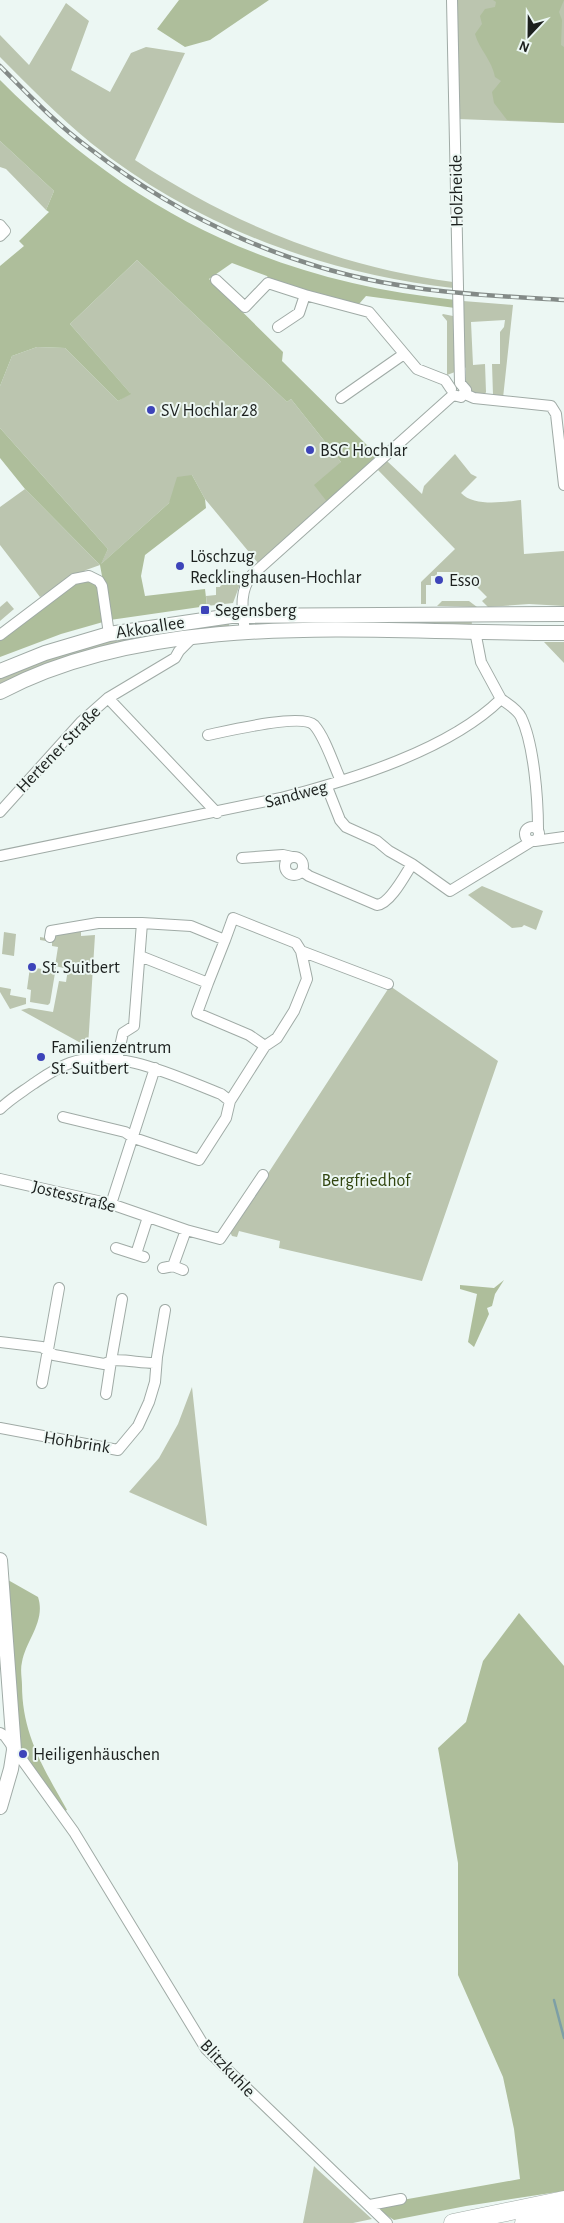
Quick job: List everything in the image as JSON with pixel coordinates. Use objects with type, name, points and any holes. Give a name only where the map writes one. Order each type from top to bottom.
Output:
[{"type":"highway","points":[[453,2223],[564,2200]]},
{"type":"highway","points":[[524,2223],[564,2216]]},
{"type":"main road","points":[[475,631],[477,622],[486,614]]},
{"type":"main road","name":"Akkoallee","points":[[493,631],[518,627],[518,620],[505,614]]},
{"type":"main road","name":"Akkoallee","points":[[0,671],[45,653],[109,634],[196,620],[243,616],[564,614]]},
{"type":"main road","name":"Akkoallee","points":[[0,692],[50,669],[82,658],[136,646],[245,633],[493,631],[564,633]]},
{"type":"main road","points":[[0,1560],[14,1750],[11,1769],[0,1806]]},
{"type":"street","name":"Holzheide","points":[[452,0],[460,383],[465,387],[465,394]]},
{"type":"street","points":[[0,225],[6,231],[0,236]]},
{"type":"street","points":[[216,280],[245,307],[268,284],[369,312],[417,369],[445,380],[452,392],[459,398],[465,394],[474,398],[551,406],[556,414],[564,485]]},
{"type":"street","points":[[278,327],[299,313],[305,295]]},
{"type":"street","points":[[341,398],[404,354]]},
{"type":"street","points":[[245,633],[243,591],[252,575],[452,392],[454,384],[460,383]]},
{"type":"street","points":[[0,635],[74,579],[89,576],[99,581],[102,586],[109,634]]},
{"type":"street","points":[[327,787],[340,820],[346,827],[377,841],[450,891],[539,836],[538,809],[529,742],[521,716],[501,699],[481,662],[475,631]]},
{"type":"street","name":"Hertener Straße","points":[[0,812],[61,742],[108,698],[175,658],[179,651],[192,639]]},
{"type":"street","points":[[108,698],[217,813]]},
{"type":"street","name":"Sandweg","points":[[0,856],[217,813],[327,787],[416,753],[475,720],[501,699]]},
{"type":"street","points":[[208,735],[292,720],[307,721],[318,731],[341,781]]},
{"type":"street","points":[[533,841],[564,837]]},
{"type":"street","points":[[242,858],[283,855],[292,857],[286,864],[286,869],[293,875],[302,871],[325,883],[382,905],[388,900],[412,864]]},
{"type":"street","points":[[63,1117],[125,1132],[134,1138],[199,1160],[226,1118],[230,1102],[265,1046],[277,1038],[294,1012],[307,979],[301,951],[296,943],[233,918],[197,1013],[249,1035],[265,1046]]},
{"type":"street","points":[[117,1060],[123,1033],[134,1026],[142,923]]},
{"type":"street","points":[[50,938],[51,931],[88,925],[142,923],[191,926],[225,940]]},
{"type":"street","points":[[301,951],[388,984]]},
{"type":"street","points":[[140,956],[208,983]]},
{"type":"street","points":[[0,1110],[9,1100],[52,1071],[72,1062],[101,1058],[155,1068],[221,1094],[230,1102]]},
{"type":"street","points":[[111,1204],[134,1138],[135,1126],[155,1068]]},
{"type":"street","name":"Jostesstraße","points":[[0,1179],[111,1204],[186,1230],[220,1239],[263,1175]]},
{"type":"street","points":[[116,1248],[140,1256],[148,1217]]},
{"type":"street","points":[[173,1268],[186,1230]]},
{"type":"street","points":[[42,1382],[58,1288]]},
{"type":"street","points":[[106,1394],[122,1300]]},
{"type":"street","name":"Hohbrink","points":[[0,1428],[118,1450],[138,1426],[149,1402],[155,1382],[156,1363],[165,1310]]},
{"type":"street","points":[[0,1342],[35,1346],[48,1350],[54,1355],[104,1364],[116,1359],[139,1364],[156,1363]]},
{"type":"street","name":"Blitzkuhle","points":[[0,1733],[5,1736],[74,1832],[206,2049],[387,2223]]},
{"type":"street","points":[[370,2205],[401,2199]]},
{"type":"green space","points":[[179,0],[269,0],[210,40],[185,47],[157,29]]},
{"type":"green space","points":[[454,0],[564,0],[564,123],[458,119]]},
{"type":"green space","points":[[493,0],[564,0],[559,12],[562,20],[561,45],[564,47],[564,123],[507,120],[494,103],[492,92],[501,81],[495,77],[475,34],[482,24],[480,16],[485,9],[495,7],[496,2]]},
{"type":"green space","points":[[66,3],[89,21],[71,70],[110,92],[131,53],[146,47],[185,53],[135,160],[172,183],[248,223],[328,254],[369,266],[453,282],[453,288],[404,281],[356,271],[262,241],[173,199],[91,143],[56,112],[0,57],[0,35],[29,65]]},
{"type":"green space","points":[[0,80],[50,126],[100,167],[153,202],[207,232],[265,257],[325,276],[388,290],[456,300],[455,308],[366,296],[359,304],[271,282],[267,276],[232,263],[209,279],[283,352],[282,361],[377,455],[328,503],[314,485],[341,462],[291,399],[287,402],[137,260],[70,324],[131,394],[118,401],[65,348],[37,347],[12,356],[0,386],[0,266],[24,246],[19,241],[49,212],[46,210],[54,191],[0,141]]},
{"type":"green space","points":[[0,141],[54,191],[46,210],[6,169],[0,167]]},
{"type":"green space","name":"SV Hochlar 28","points":[[137,260],[287,402],[291,399],[341,462],[328,503],[258,563],[205,499],[192,475],[169,503],[100,565],[108,549],[0,428],[0,386],[12,356],[37,347],[65,348],[118,401],[130,393],[70,324]]},
{"type":"green space","points":[[463,301],[513,305],[503,398],[493,395],[492,364],[500,364],[500,332],[504,327],[505,320],[471,322],[473,365],[485,364],[486,392],[485,394],[472,393],[466,385],[466,368],[463,366]]},
{"type":"green space","points":[[443,314],[453,316],[456,320],[455,372],[447,375],[447,321]]},
{"type":"green space","points":[[0,428],[108,549],[101,564],[169,503],[177,477],[192,475],[205,499],[206,508],[145,555],[141,576],[145,596],[205,589],[207,606],[110,620],[100,565],[25,489],[0,458]]},
{"type":"green space","points":[[455,454],[471,474],[477,477],[461,493],[481,502],[521,500],[524,554],[564,551],[564,606],[529,604],[488,607],[482,601],[487,597],[471,581],[453,578],[452,572],[437,572],[437,576],[431,576],[431,585],[426,585],[426,604],[421,604],[421,582],[455,549],[378,470],[387,461],[422,494],[424,486]]},
{"type":"green space","points":[[25,489],[100,565],[86,570],[40,597],[0,545],[0,507]]},
{"type":"green space","points":[[229,569],[243,576],[233,603],[207,606],[206,596],[216,595],[216,587],[220,587]]},
{"type":"green space","points":[[90,579],[98,587],[103,622],[61,634],[0,657],[0,639],[75,583]]},
{"type":"green space","points":[[7,601],[14,609],[0,621],[0,607]]},
{"type":"green space","points":[[442,601],[469,601],[477,607],[437,606]]},
{"type":"green space","points":[[252,620],[471,621],[472,623],[471,626],[250,627]]},
{"type":"green space","points":[[229,621],[229,630],[177,636],[0,689],[0,676],[98,641]]},
{"type":"green space","points":[[544,642],[564,642],[564,663]]},
{"type":"green space","points":[[482,886],[543,911],[536,930],[524,925],[512,928],[468,895]]},
{"type":"green space","points":[[81,929],[81,936],[95,935],[88,1047],[21,1010],[29,1008],[53,1012],[59,981],[66,982],[68,969],[55,966],[58,947],[52,946],[52,942],[40,940],[40,937],[51,939],[52,933]]},
{"type":"green space","points":[[4,932],[16,934],[14,956],[2,954]]},
{"type":"green space","points":[[48,966],[56,967],[50,1003],[48,1005],[30,1002],[31,990],[27,989],[30,967],[48,970]]},
{"type":"green space","name":"Bergfriedhof","points":[[390,986],[498,1061],[422,1281],[279,1248],[280,1241],[239,1231],[237,1237],[232,1236],[230,1232]]},
{"type":"green space","points":[[0,987],[11,989],[10,995],[26,998],[26,1004],[10,1009],[0,992]]},
{"type":"green space","points":[[504,1280],[495,1294],[492,1306],[487,1308],[489,1314],[474,1347],[468,1342],[477,1294],[460,1289],[460,1285],[494,1288]]},
{"type":"green space","points":[[192,1387],[207,1526],[129,1492],[159,1458],[178,1424]]},
{"type":"green space","points":[[8,1580],[38,1597],[40,1606],[38,1622],[21,1665],[23,1703],[30,1735],[50,1780],[67,1810],[63,1812],[18,1746]]},
{"type":"green space","points":[[519,1613],[564,1666],[564,2191],[466,2206],[394,2220],[380,2211],[380,2204],[520,2179],[514,2129],[503,2077],[458,1975],[458,1863],[438,1748],[466,1722],[483,1661]]},
{"type":"green space","points":[[314,2166],[372,2219],[353,2223],[303,2223]]},
{"type":"waterway","points":[[554,2000],[564,2038]]},
{"type":"railway","points":[[0,66],[65,129],[125,174],[203,220],[244,239],[328,270],[372,280],[417,288],[490,296],[564,300]]},
{"type":"place","name":"SV Hochlar 28","points":[[151,410]]},
{"type":"place","name":"BSG Hochlar","points":[[310,450]]},
{"type":"place","name":"Löschzug Recklinghausen-Hochlar","points":[[180,566]]},
{"type":"place","name":"Esso","points":[[439,580]]},
{"type":"place","name":"Segensberg","points":[[205,610]]},
{"type":"place","name":"St. Suitbert","points":[[32,967]]},
{"type":"place","name":"Familienzentrum St. Suitbert","points":[[41,1057]]},
{"type":"place","name":"Heiligenhäuschen","points":[[23,1754]]}]
